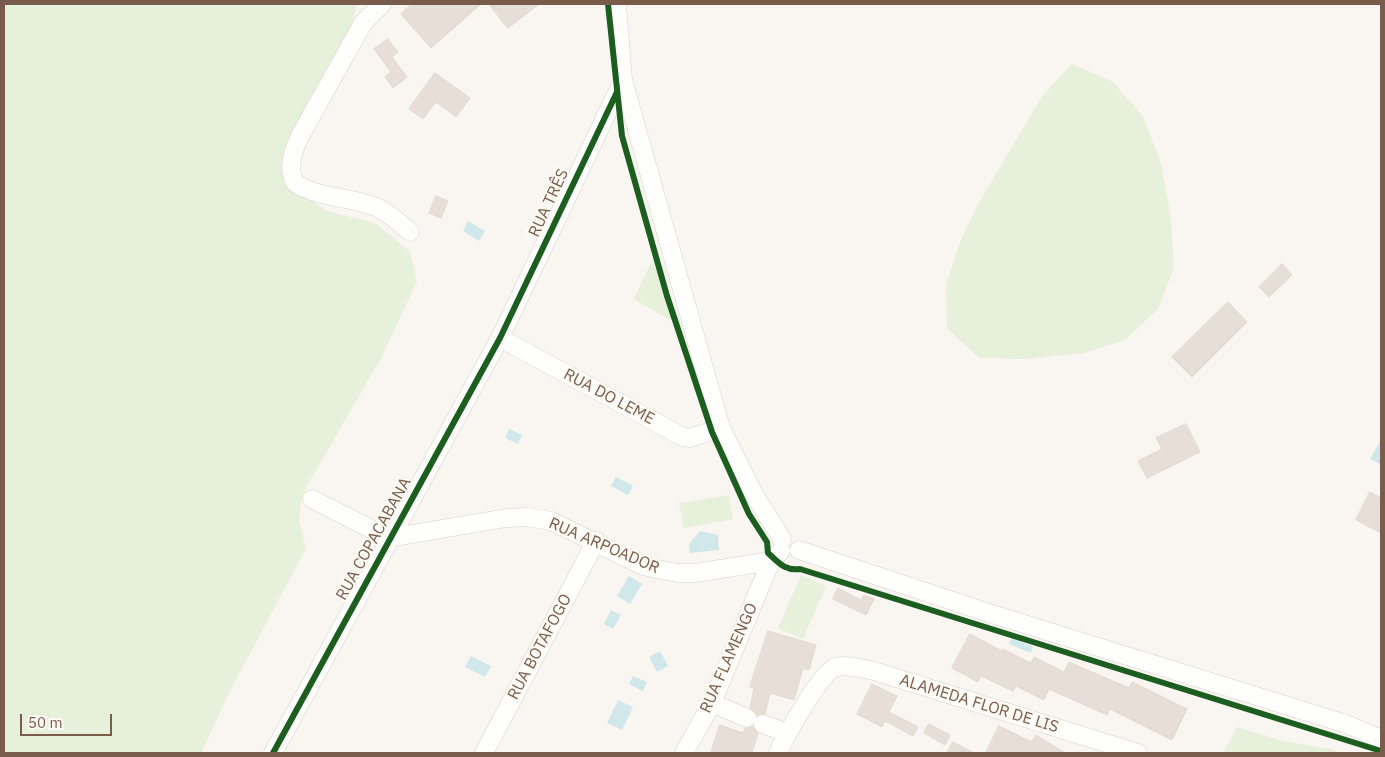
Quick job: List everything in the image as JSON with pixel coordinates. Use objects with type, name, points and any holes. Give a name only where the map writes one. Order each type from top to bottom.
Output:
[{"type":"street","points":[[382,4],[363,24],[300,136],[295,146],[291,169],[295,183],[305,189],[320,195],[377,208],[392,217],[410,232]]},
{"type":"street","points":[[618,4],[623,80],[721,428],[755,496],[778,550]]},
{"type":"street","name":"RUA TRÊS","points":[[500,338],[623,80]]},
{"type":"street","name":"RUA DO LEME","points":[[500,338],[683,437],[690,438],[721,428]]},
{"type":"street","name":"RUA COPACABANA","points":[[273,753],[500,338]]},
{"type":"street","points":[[312,499],[389,538]]},
{"type":"street","name":"RUA ARPOADOR","points":[[389,538],[506,518],[528,517],[552,521],[596,541],[643,566],[677,573],[695,573],[778,550],[790,555],[799,550],[992,614],[1346,724],[1381,739]]},
{"type":"street","name":"RUA BOTAFOGO","points":[[484,753],[596,541]]},
{"type":"street","name":"RUA FLAMENGO","points":[[684,753],[712,703],[778,550]]},
{"type":"street","name":"ALAMEDA FLOR DE LIS","points":[[788,733],[823,678],[833,668],[846,666],[874,671],[1138,753]]},
{"type":"street","points":[[712,703],[788,733],[778,753]]},
{"type":"green space","points":[[4,4],[357,4],[350,29],[344,41],[311,96],[283,151],[296,190],[327,211],[375,223],[410,251],[417,282],[382,356],[302,495],[299,520],[306,549],[233,685],[201,753],[4,753]]},
{"type":"green space","points":[[1072,64],[1113,82],[1143,116],[1161,164],[1171,217],[1174,268],[1158,309],[1125,340],[1084,353],[1023,359],[979,358],[947,328],[946,285],[960,242],[976,208],[1042,96]]},
{"type":"green space","points":[[655,254],[682,327],[634,299]]},
{"type":"green space","points":[[729,495],[733,519],[684,528],[679,503]]},
{"type":"green space","points":[[801,575],[826,586],[803,639],[778,628]]},
{"type":"green space","points":[[1237,727],[1283,741],[1331,749],[1340,753],[1223,753]]},
{"type":"water","points":[[468,221],[485,231],[479,241],[463,231]]},
{"type":"water","points":[[509,429],[522,435],[518,444],[505,438]]},
{"type":"water","points":[[1381,442],[1381,465],[1370,459]]},
{"type":"water","points":[[616,477],[633,486],[628,495],[611,486]]},
{"type":"water","points":[[700,531],[718,535],[719,550],[690,553],[689,544]]},
{"type":"water","points":[[629,576],[642,584],[630,604],[617,596]]},
{"type":"water","points":[[611,610],[621,615],[613,629],[604,624]]},
{"type":"water","points":[[1012,638],[1033,647],[1031,653],[1009,644]]},
{"type":"water","points":[[660,651],[668,666],[657,672],[649,657]]},
{"type":"water","points":[[471,656],[491,666],[485,677],[465,667]]},
{"type":"water","points":[[633,676],[647,682],[643,691],[629,684]]},
{"type":"water","points":[[618,700],[633,707],[622,730],[607,723]]},
{"type":"building","points":[[412,4],[481,4],[431,48],[401,14]]},
{"type":"building","points":[[489,4],[539,4],[508,28]]},
{"type":"building","points":[[388,39],[398,52],[392,57],[407,77],[393,88],[385,77],[391,72],[374,49]]},
{"type":"building","points":[[435,73],[470,98],[456,117],[436,102],[423,119],[409,109]]},
{"type":"building","points":[[436,196],[448,201],[441,218],[429,213]]},
{"type":"building","points":[[1282,264],[1292,275],[1269,297],[1259,287]]},
{"type":"building","points":[[1228,302],[1247,322],[1192,377],[1172,357]]},
{"type":"building","points":[[1186,424],[1200,452],[1147,478],[1138,461],[1162,449],[1156,438]]},
{"type":"building","points":[[1370,492],[1381,498],[1381,533],[1356,520]]},
{"type":"building","points":[[838,588],[861,600],[864,595],[874,599],[866,615],[833,599]]},
{"type":"building","points":[[768,631],[816,645],[809,670],[803,668],[794,700],[770,693],[765,714],[757,715],[750,708],[754,688],[750,687]]},
{"type":"building","points":[[970,634],[1002,651],[1003,649],[1031,663],[1034,657],[1064,672],[1069,662],[1129,688],[1132,682],[1187,709],[1172,740],[1110,709],[1107,715],[1049,689],[1044,700],[1016,686],[1013,691],[981,676],[978,682],[952,668]]},
{"type":"building","points":[[872,684],[897,696],[889,712],[918,727],[913,736],[885,721],[882,727],[857,714]]},
{"type":"building","points":[[929,724],[950,735],[945,745],[924,733]]},
{"type":"building","points":[[720,725],[743,733],[745,728],[753,727],[758,733],[752,753],[711,753]]},
{"type":"building","points":[[999,726],[1032,742],[1036,735],[1065,753],[986,753]]},
{"type":"building","points":[[953,742],[974,753],[947,753]]},
{"type":"cycle path","points":[[608,4],[622,136],[667,296],[712,432],[749,514],[767,542],[768,553],[779,563],[790,569],[800,569],[1381,751]]},
{"type":"cycle path","points":[[273,753],[500,338],[617,92]]}]
